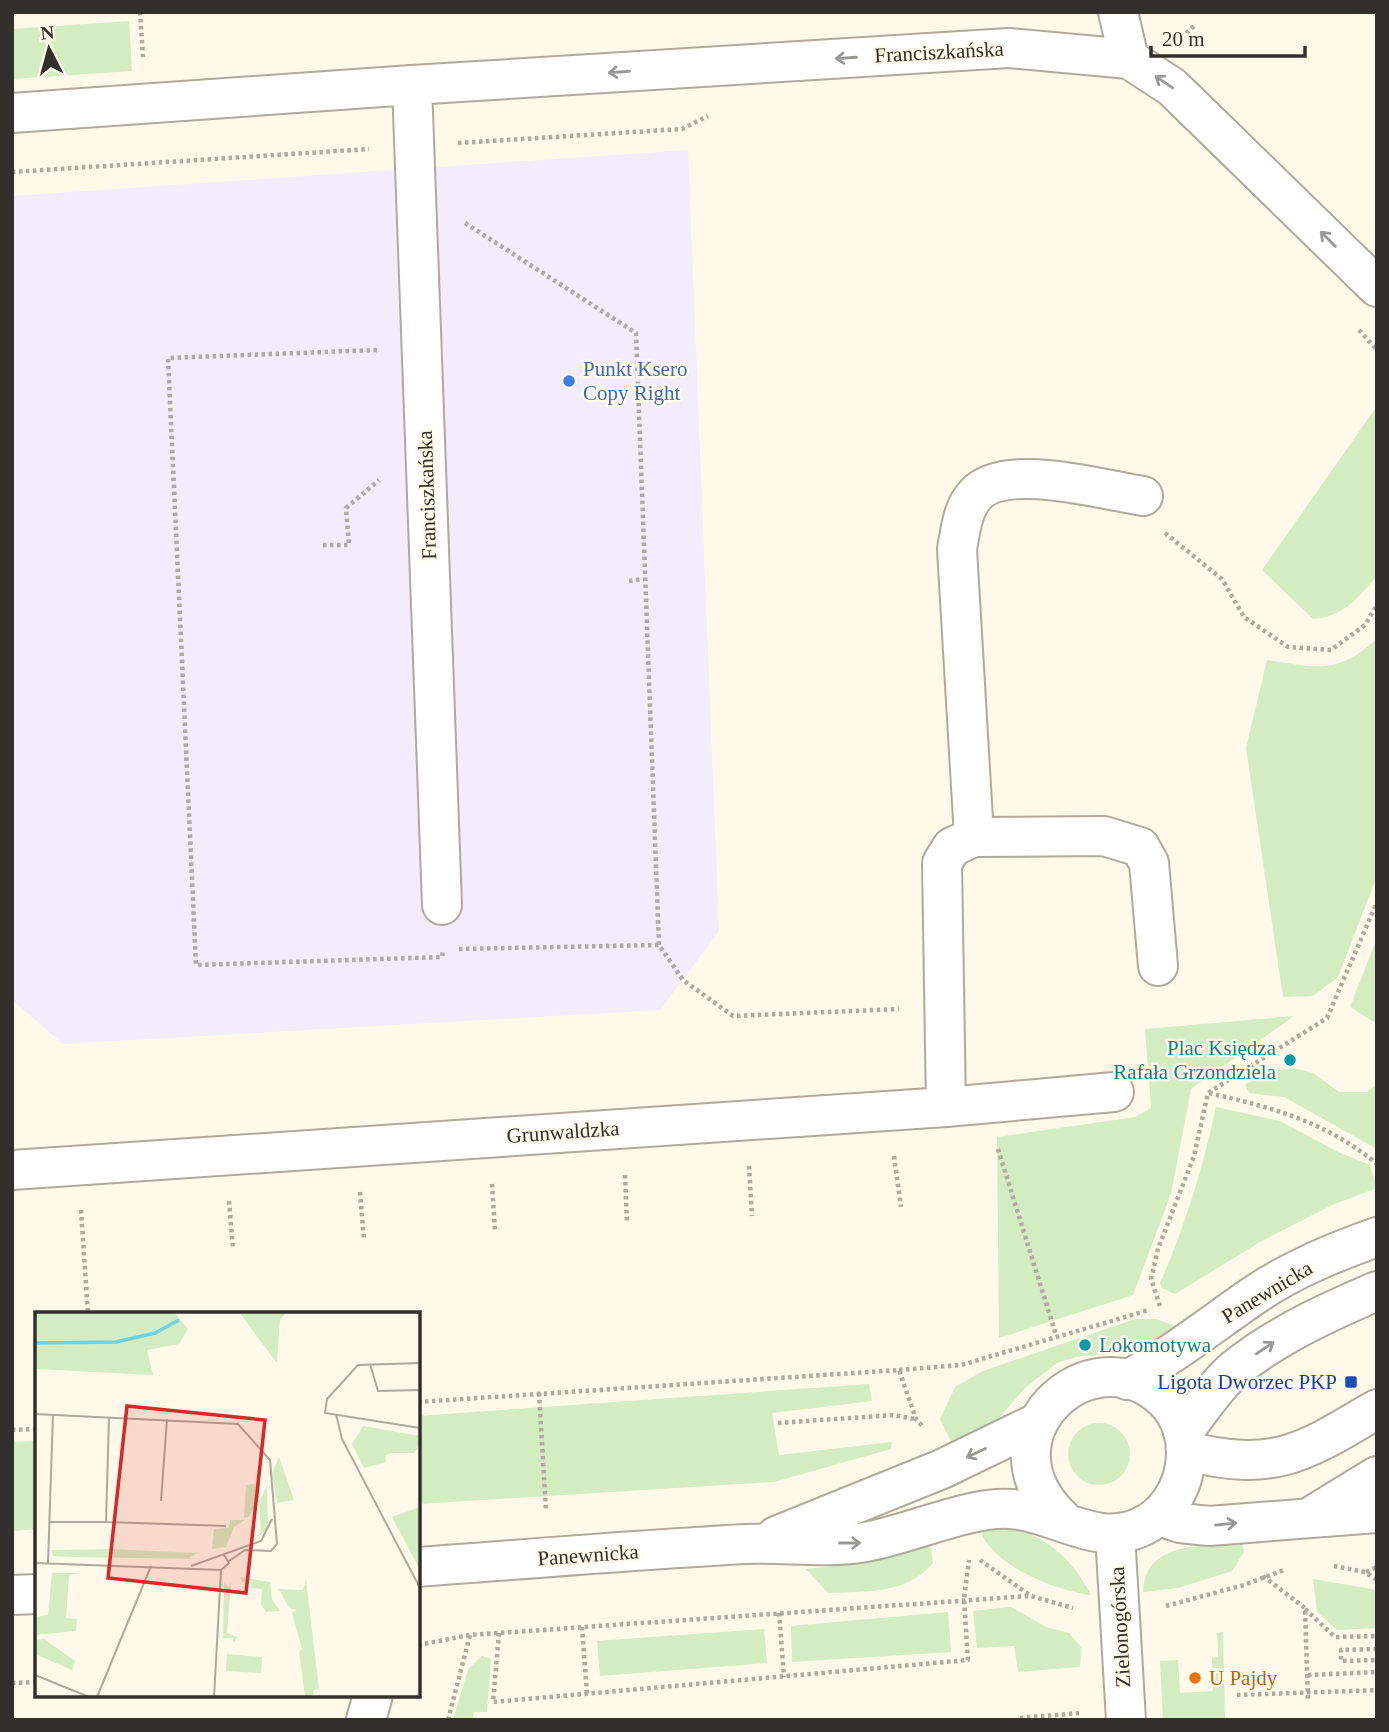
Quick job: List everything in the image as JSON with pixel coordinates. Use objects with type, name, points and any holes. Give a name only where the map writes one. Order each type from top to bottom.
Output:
[{"type":"street","points":[[1118,12],[1129,59]]},
{"type":"street","name":"Franciszkańska","points":[[12,113],[1009,48],[1129,59],[1172,86],[1377,287]]},
{"type":"street","name":"Franciszkańska","points":[[412,85],[442,905]]},
{"type":"street","points":[[974,837],[957,549],[964,513],[977,492],[1001,480],[1026,478],[1143,496]]},
{"type":"street","points":[[946,1107],[942,863],[952,846],[974,837],[1104,836],[1140,847],[1149,863],[1158,966]]},
{"type":"street","name":"Grunwaldzka","points":[[12,1170],[946,1107],[1114,1091]]},
{"type":"street","name":"Panewnicka","points":[[1127,1380],[1163,1361],[1258,1293],[1328,1255],[1377,1237]]},
{"type":"street","name":"Panewnicka","points":[[1185,1441],[1233,1371],[1266,1346],[1330,1311],[1377,1291]]},
{"type":"street","name":"Panewnicka","points":[[420,1567],[758,1544],[864,1543],[958,1517],[1009,1508],[1063,1520],[1081,1529],[1115,1534],[1142,1527],[1159,1516],[1175,1497],[1184,1475],[1185,1441],[1165,1400],[1127,1380],[1106,1378],[1084,1382],[1065,1391],[1049,1404],[1037,1423],[1031,1443],[1030,1465],[1036,1487],[1047,1505],[1063,1520]]},
{"type":"street","points":[[1185,1441],[1226,1461],[1253,1462],[1302,1452],[1377,1409]]},
{"type":"street","name":"Panewnicka","points":[[758,1544],[942,1469],[1037,1423]]},
{"type":"street","points":[[1310,1517],[1377,1476]]},
{"type":"street","points":[[1159,1516],[1180,1523],[1209,1526],[1377,1513]]},
{"type":"street","name":"Zielonogórska","points":[[1115,1534],[1126,1720]]},
{"type":"street","points":[[12,1595],[35,1594]]},
{"type":"street","points":[[366,1720],[372,1697]]},
{"type":"path","points":[[140,12],[144,66]]},
{"type":"path","points":[[1181,38],[1195,25]]},
{"type":"path","points":[[12,172],[682,128],[715,112]]},
{"type":"path","points":[[416,191],[636,333],[643,579],[659,944],[683,980],[733,1016],[944,1008]]},
{"type":"path","points":[[387,350],[168,358],[196,965],[442,957],[442,905]]},
{"type":"path","points":[[323,545],[349,545],[346,508],[425,441]]},
{"type":"path","points":[[1143,496],[1168,538],[1222,579],[1244,617],[1288,648],[1331,650],[1365,625],[1377,605]]},
{"type":"path","points":[[629,580],[643,579]]},
{"type":"path","points":[[420,1402],[961,1365],[1056,1335],[1160,1307],[1151,1279],[1158,1249],[1194,1156],[1208,1093],[1327,1018],[1377,902]]},
{"type":"path","points":[[443,949],[659,944]]},
{"type":"path","points":[[1208,1093],[1284,1111],[1355,1146],[1377,1164]]},
{"type":"path","points":[[83,1239],[88,1312]]},
{"type":"path","points":[[1035,1269],[1056,1335]]},
{"type":"path","points":[[778,1423],[893,1415],[916,1419],[899,1370]]},
{"type":"path","points":[[539,1393],[546,1511]]},
{"type":"path","points":[[12,1430],[35,1429]]},
{"type":"path","points":[[499,1633],[494,1702],[968,1660],[964,1599],[970,1549]]},
{"type":"path","points":[[1377,1567],[1365,1572],[1377,1580]]},
{"type":"path","points":[[1262,1576],[1305,1608],[1335,1637],[1377,1636]]},
{"type":"path","points":[[420,1645],[470,1635],[1031,1596]]},
{"type":"path","points":[[1305,1608],[1308,1701]]},
{"type":"path","points":[[779,1613],[784,1677]]},
{"type":"path","points":[[582,1627],[587,1694]]},
{"type":"path","points":[[448,1720],[470,1635]]},
{"type":"path","points":[[1377,1649],[1340,1650],[1341,1661],[1377,1660]]},
{"type":"path","points":[[1308,1675],[1377,1672]]},
{"type":"path","points":[[12,1683],[35,1682]]},
{"type":"path","points":[[1237,1695],[1377,1690]]},
{"type":"path","points":[[1020,1717],[1082,1713]]},
{"type":"shaded area","points":[[688,150],[719,931],[660,1010],[63,1044],[12,1000],[12,196]]},
{"type":"green space","points":[[129,21],[132,71],[12,79],[12,29]]},
{"type":"green space","points":[[1377,406],[1377,576],[1349,605],[1333,615],[1313,619],[1262,570]]},
{"type":"green space","points":[[1377,638],[1377,876],[1338,977],[1313,996],[1283,997],[1246,748],[1267,660],[1313,666],[1338,664],[1363,650]]},
{"type":"green space","points":[[1377,938],[1377,1024],[1350,1007]]},
{"type":"green space","points":[[1294,1016],[1191,1089],[1171,1194],[1133,1295],[999,1338],[997,1137],[1135,1117],[1151,1108],[1145,1029]]},
{"type":"green space","points":[[1293,1068],[1313,1073],[1339,1092],[1367,1092],[1377,1084],[1377,1149],[1284,1097],[1249,1093],[1245,1085],[1262,1073]]},
{"type":"green space","points":[[1216,1107],[1280,1121],[1338,1152],[1370,1165],[1377,1188],[1332,1205],[1260,1242],[1175,1294],[1162,1288],[1160,1283],[1192,1196]]},
{"type":"green space","points":[[1135,1319],[1156,1319],[1178,1327],[1153,1344],[1132,1352],[1076,1357],[1057,1363],[1025,1388],[993,1425],[953,1446],[940,1419],[955,1387],[983,1371]]},
{"type":"green space","points":[[869,1384],[872,1401],[772,1413],[779,1455],[892,1442],[891,1449],[774,1482],[420,1504],[420,1416]]},
{"type":"green space","points":[[1099,1423],[1111,1425],[1121,1432],[1128,1442],[1128,1466],[1121,1476],[1111,1483],[1099,1485],[1087,1483],[1077,1476],[1070,1466],[1068,1454],[1070,1442],[1077,1432],[1087,1425]]},
{"type":"green space","points":[[35,1441],[35,1529],[12,1531],[12,1442]]},
{"type":"green space","points":[[985,1526],[1019,1531],[1048,1544],[1072,1566],[1091,1595],[1046,1583],[1001,1558],[982,1535]]},
{"type":"green space","points":[[1242,1543],[1244,1552],[1232,1571],[1178,1588],[1143,1592],[1146,1575],[1154,1563],[1165,1555],[1194,1547]]},
{"type":"green space","points":[[930,1544],[933,1563],[911,1581],[885,1589],[828,1593],[806,1569],[867,1562]]},
{"type":"green space","points":[[1313,1579],[1377,1590],[1377,1628],[1337,1630],[1317,1612]]},
{"type":"green space","points":[[1011,1607],[1046,1627],[1069,1633],[1081,1647],[1080,1667],[1018,1672],[1014,1646],[977,1648],[973,1611]]},
{"type":"green space","points":[[948,1612],[951,1652],[792,1662],[791,1626]]},
{"type":"green space","points":[[764,1629],[767,1663],[600,1676],[597,1641]]},
{"type":"green space","points":[[1223,1632],[1225,1720],[1163,1720],[1160,1661],[1178,1660],[1180,1693],[1213,1691],[1212,1658],[1218,1657],[1217,1633]]},
{"type":"green space","points":[[482,1656],[491,1659],[487,1712],[474,1712],[472,1720],[453,1720],[468,1669]]},
{"type":"place","name":"Punkt Ksero Copy Right","points":[[569,381]]},
{"type":"place","name":"Plac Księdza Rafała Grzondziela","points":[[1290,1060]]},
{"type":"place","name":"Lokomotywa","points":[[1085,1345]]},
{"type":"place","name":"Ligota Dworzec PKP","points":[[1351,1382]]},
{"type":"place","name":"U Pajdy","points":[[1195,1678]]}]
